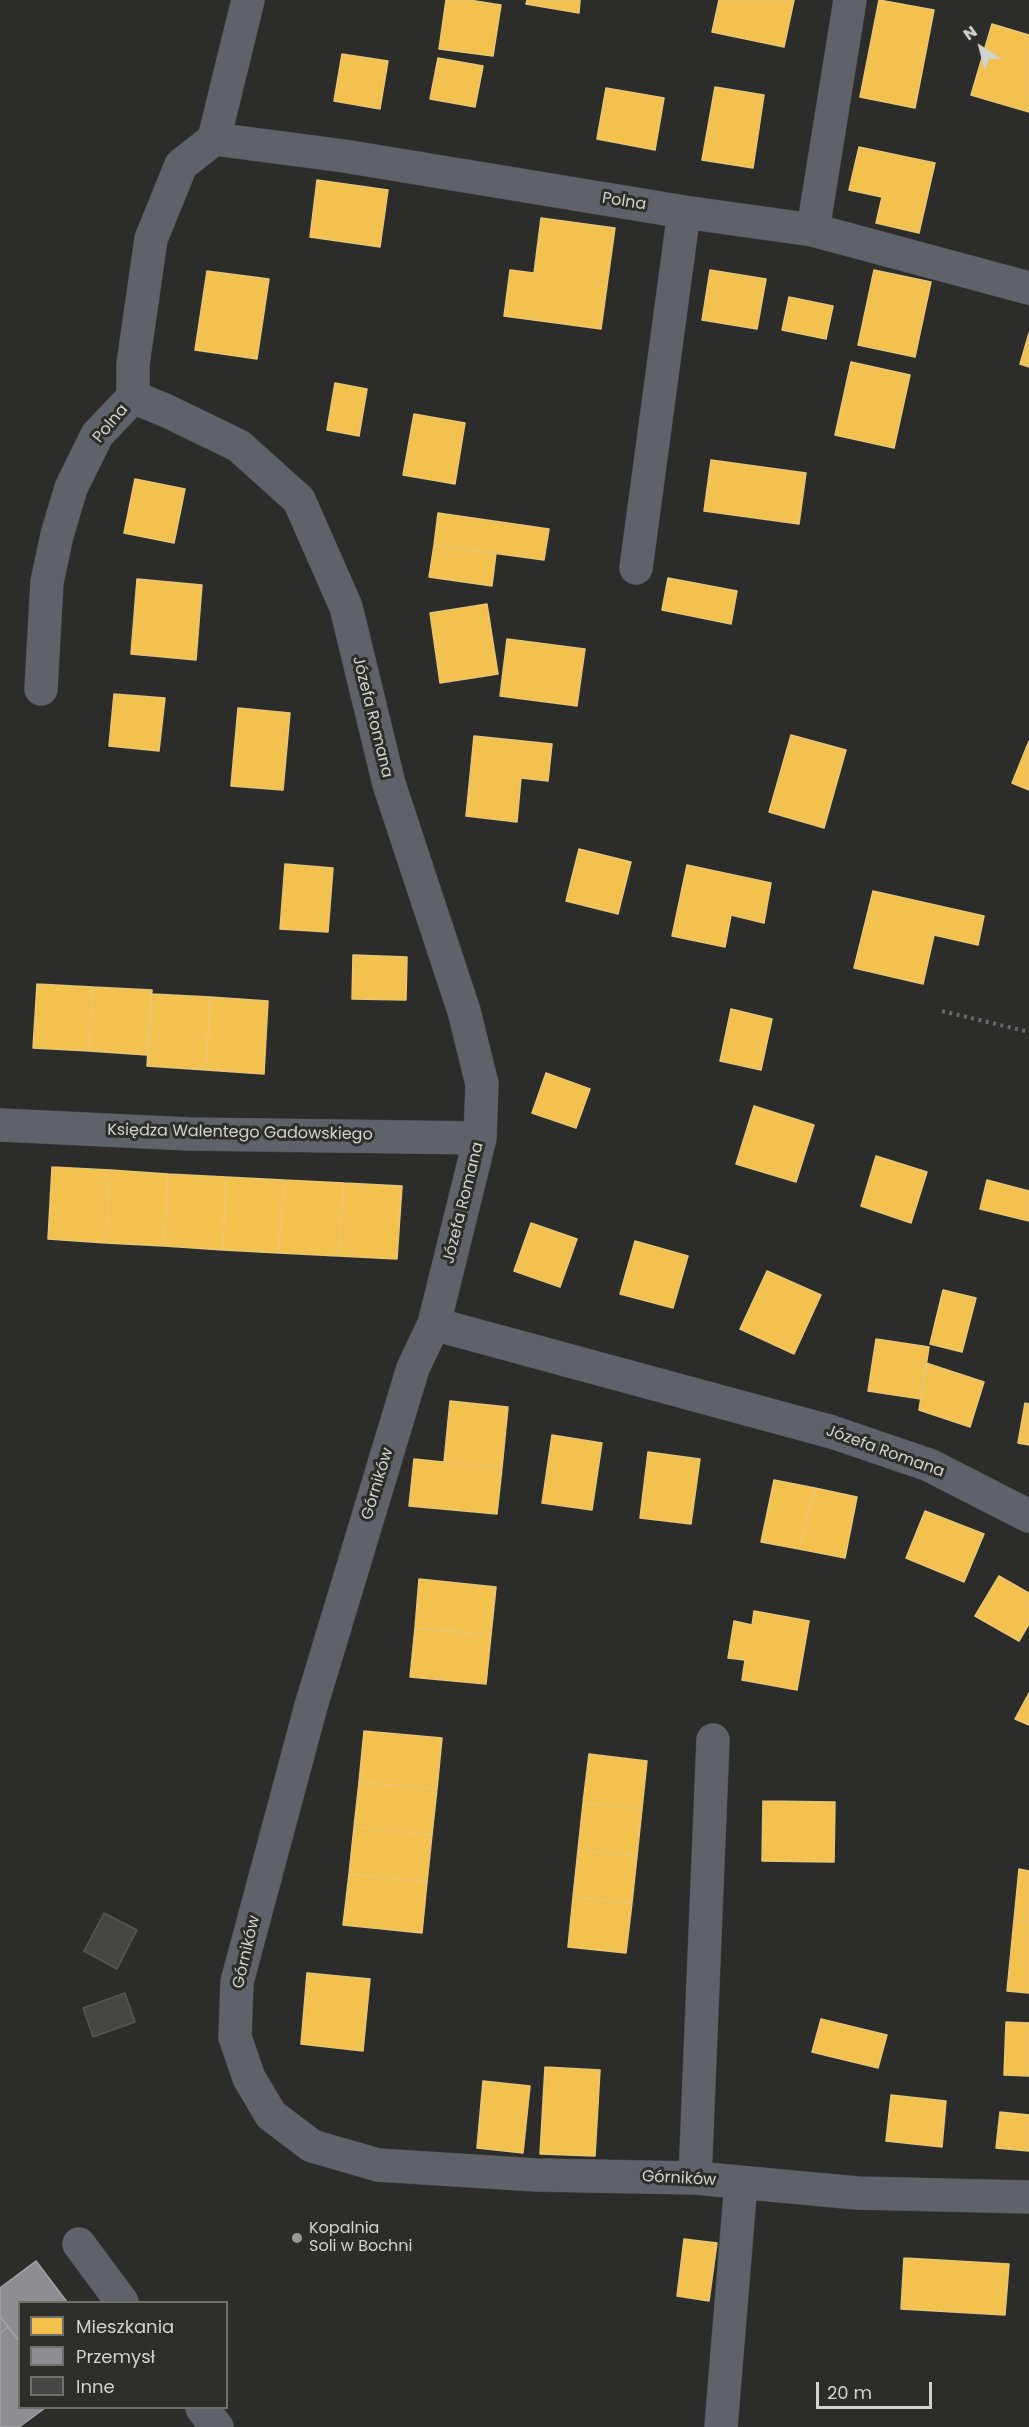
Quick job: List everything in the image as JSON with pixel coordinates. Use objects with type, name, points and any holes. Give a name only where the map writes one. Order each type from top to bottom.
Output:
[{"type":"street","points":[[214,139],[248,0]]},
{"type":"street","points":[[813,230],[850,0]]},
{"type":"street","name":"Polna","points":[[41,689],[47,582],[57,535],[71,488],[97,435],[133,397],[133,364],[151,239],[180,165],[214,139],[356,158],[684,212],[813,230],[1029,288]]},
{"type":"street","points":[[636,568],[684,212]]},
{"type":"street","name":"Józefa Romana","points":[[133,397],[239,446],[299,500],[346,607],[388,784],[464,1011],[482,1084],[480,1138],[434,1324],[832,1432],[929,1465],[1029,1516]]},
{"type":"street","name":"Księdza Walentego Gadowskiego","points":[[0,1125],[189,1134],[480,1138]]},
{"type":"street","name":"Górników","points":[[434,1324],[413,1368],[311,1706],[237,1982],[235,2037],[249,2078],[271,2115],[312,2146],[378,2165],[536,2175],[695,2178],[857,2193],[1029,2197]]},
{"type":"street","points":[[695,2178],[713,1740]]},
{"type":"street","name":"Górników","points":[[721,2427],[741,2183]]},
{"type":"street","points":[[78,2244],[122,2301]]},
{"type":"street","points":[[203,2409],[217,2427]]},
{"type":"path","points":[[942,1011],[1029,1032]]},
{"type":"building: Mieszkania","points":[[446,0],[469,0],[501,5],[493,56],[439,49]]},
{"type":"building: Mieszkania","points":[[527,0],[580,0],[579,13],[526,4]]},
{"type":"building: Mieszkania","points":[[719,0],[794,0],[784,47],[712,32]]},
{"type":"building: Mieszkania","points":[[879,0],[934,10],[915,108],[860,97]]},
{"type":"building: Mieszkania","points":[[992,24],[1029,35],[1029,112],[971,95]]},
{"type":"building: Mieszkania","points":[[342,54],[388,61],[380,109],[334,101]]},
{"type":"building: Mieszkania","points":[[438,58],[483,66],[475,107],[430,99]]},
{"type":"building: Mieszkania","points":[[715,87],[764,95],[753,168],[702,160]]},
{"type":"building: Mieszkania","points":[[606,88],[664,98],[655,150],[597,139]]},
{"type":"building: Mieszkania","points":[[859,147],[935,163],[919,233],[876,223],[882,197],[849,190]]},
{"type":"building: Mieszkania","points":[[317,180],[388,190],[380,247],[310,237]]},
{"type":"building: Mieszkania","points":[[541,218],[615,228],[601,329],[504,316],[510,270],[534,273]]},
{"type":"building: Mieszkania","points":[[710,270],[766,279],[757,329],[702,320]]},
{"type":"building: Mieszkania","points":[[874,270],[931,282],[915,357],[858,345]]},
{"type":"building: Mieszkania","points":[[207,271],[269,279],[257,359],[195,350]]},
{"type":"building: Mieszkania","points":[[789,297],[833,306],[826,339],[782,330]]},
{"type":"building: Mieszkania","points":[[1029,333],[1029,367],[1020,364]]},
{"type":"building: Mieszkania","points":[[851,362],[910,375],[894,448],[835,435]]},
{"type":"building: Mieszkania","points":[[335,383],[367,389],[359,436],[327,430]]},
{"type":"building: Mieszkania","points":[[414,414],[465,423],[455,484],[403,475]]},
{"type":"building: Mieszkania","points":[[711,460],[806,473],[799,524],[704,511]]},
{"type":"building: Mieszkania","points":[[135,479],[185,489],[174,543],[124,533]]},
{"type":"building: Mieszkania","points":[[438,513],[549,529],[544,560],[434,545]]},
{"type":"building: Mieszkania","points":[[434,545],[496,553],[492,586],[429,577]]},
{"type":"building: Mieszkania","points":[[668,578],[737,591],[731,624],[662,610]]},
{"type":"building: Mieszkania","points":[[137,579],[202,585],[196,660],[131,654]]},
{"type":"building: Mieszkania","points":[[487,604],[498,674],[440,683],[430,613]]},
{"type":"building: Mieszkania","points":[[507,639],[585,649],[577,706],[500,696]]},
{"type":"building: Mieszkania","points":[[114,694],[165,698],[159,751],[109,746]]},
{"type":"building: Mieszkania","points":[[238,708],[290,713],[283,790],[231,786]]},
{"type":"building: Mieszkania","points":[[791,735],[846,750],[824,828],[769,812]]},
{"type":"building: Mieszkania","points":[[474,736],[552,744],[548,781],[521,778],[517,822],[466,816]]},
{"type":"building: Mieszkania","points":[[1029,741],[1029,790],[1012,783]]},
{"type":"building: Mieszkania","points":[[579,849],[631,862],[618,914],[566,901]]},
{"type":"building: Mieszkania","points":[[285,864],[333,868],[328,932],[280,929]]},
{"type":"building: Mieszkania","points":[[687,865],[771,883],[764,923],[731,915],[725,947],[672,936]]},
{"type":"building: Mieszkania","points":[[873,891],[984,916],[978,945],[934,935],[923,984],[854,968]]},
{"type":"building: Mieszkania","points":[[353,955],[407,957],[406,1000],[352,999]]},
{"type":"building: Mieszkania","points":[[37,984],[93,987],[89,1051],[33,1048]]},
{"type":"building: Mieszkania","points":[[93,987],[152,990],[147,1055],[89,1051]]},
{"type":"building: Mieszkania","points":[[152,994],[210,997],[206,1070],[147,1066]]},
{"type":"building: Mieszkania","points":[[210,997],[268,1001],[264,1074],[206,1070]]},
{"type":"building: Mieszkania","points":[[731,1009],[772,1019],[761,1070],[720,1061]]},
{"type":"building: Mieszkania","points":[[546,1073],[590,1089],[576,1128],[532,1113]]},
{"type":"building: Mieszkania","points":[[754,1106],[814,1125],[796,1182],[736,1164]]},
{"type":"building: Mieszkania","points":[[876,1156],[927,1172],[911,1223],[861,1206]]},
{"type":"building: Mieszkania","points":[[52,1167],[110,1170],[106,1243],[48,1239]]},
{"type":"building: Mieszkania","points":[[110,1170],[168,1174],[164,1246],[106,1243]]},
{"type":"building: Mieszkania","points":[[168,1174],[226,1177],[223,1250],[164,1246]]},
{"type":"building: Mieszkania","points":[[226,1177],[284,1180],[279,1253],[223,1250]]},
{"type":"building: Mieszkania","points":[[284,1180],[344,1183],[338,1256],[279,1253]]},
{"type":"building: Mieszkania","points":[[987,1180],[1029,1191],[1029,1221],[980,1209]]},
{"type":"building: Mieszkania","points":[[344,1183],[402,1186],[397,1259],[338,1256]]},
{"type":"building: Mieszkania","points":[[531,1223],[577,1239],[560,1287],[514,1271]]},
{"type":"building: Mieszkania","points":[[635,1241],[688,1256],[673,1308],[620,1294]]},
{"type":"building: Mieszkania","points":[[767,1271],[821,1295],[794,1354],[740,1329]]},
{"type":"building: Mieszkania","points":[[943,1290],[976,1298],[962,1352],[930,1344]]},
{"type":"building: Mieszkania","points":[[876,1339],[929,1347],[921,1399],[868,1391]]},
{"type":"building: Mieszkania","points":[[926,1363],[984,1382],[970,1427],[919,1410]]},
{"type":"building: Mieszkania","points":[[450,1401],[508,1407],[502,1468],[444,1462]]},
{"type":"building: Mieszkania","points":[[1025,1403],[1029,1404],[1029,1445],[1018,1443]]},
{"type":"building: Mieszkania","points":[[552,1435],[602,1443],[592,1510],[542,1503]]},
{"type":"building: Mieszkania","points":[[648,1452],[700,1459],[691,1524],[640,1518]]},
{"type":"building: Mieszkania","points":[[414,1459],[502,1468],[497,1514],[409,1506]]},
{"type":"building: Mieszkania","points":[[774,1480],[815,1488],[799,1549],[761,1542]]},
{"type":"building: Mieszkania","points":[[815,1488],[857,1497],[845,1558],[799,1549]]},
{"type":"building: Mieszkania","points":[[925,1511],[984,1534],[964,1582],[906,1558]]},
{"type":"building: Mieszkania","points":[[999,1576],[1029,1593],[1029,1624],[1019,1641],[975,1616]]},
{"type":"building: Mieszkania","points":[[419,1579],[496,1587],[491,1635],[415,1628]]},
{"type":"building: Mieszkania","points":[[754,1611],[809,1621],[797,1690],[742,1680],[745,1660],[728,1658],[734,1621],[752,1625]]},
{"type":"building: Mieszkania","points":[[415,1628],[491,1635],[486,1684],[410,1677]]},
{"type":"building: Mieszkania","points":[[1029,1693],[1029,1725],[1015,1719]]},
{"type":"building: Mieszkania","points":[[364,1731],[442,1738],[437,1789],[359,1782]]},
{"type":"building: Mieszkania","points":[[589,1754],[647,1761],[642,1809],[583,1803]]},
{"type":"building: Mieszkania","points":[[359,1782],[437,1789],[432,1835],[354,1827]]},
{"type":"building: Mieszkania","points":[[763,1801],[835,1802],[834,1862],[762,1861]]},
{"type":"building: Mieszkania","points":[[583,1803],[642,1809],[637,1856],[578,1850]]},
{"type":"building: Mieszkania","points":[[354,1827],[432,1835],[427,1882],[349,1874]]},
{"type":"building: Mieszkania","points":[[578,1850],[637,1856],[632,1903],[573,1897]]},
{"type":"building: Mieszkania","points":[[1019,1869],[1029,1871],[1029,1921],[1014,1920]]},
{"type":"building: Mieszkania","points":[[349,1874],[427,1882],[422,1933],[343,1925]]},
{"type":"building: Mieszkania","points":[[573,1897],[632,1903],[626,1953],[568,1947]]},
{"type":"building: Mieszkania","points":[[1014,1920],[1029,1921],[1029,1993],[1007,1991]]},
{"type":"building: Mieszkania","points":[[307,1973],[370,1979],[363,2051],[301,2044]]},
{"type":"building: Mieszkania","points":[[821,2019],[887,2035],[878,2068],[812,2052]]},
{"type":"building: Mieszkania","points":[[1006,2022],[1029,2023],[1029,2076],[1004,2075]]},
{"type":"building: Mieszkania","points":[[545,2067],[600,2070],[595,2156],[540,2154]]},
{"type":"building: Mieszkania","points":[[483,2081],[530,2086],[523,2153],[477,2148]]},
{"type":"building: Mieszkania","points":[[891,2095],[946,2101],[942,2147],[886,2141]]},
{"type":"building: Mieszkania","points":[[1000,2112],[1029,2115],[1029,2151],[996,2148]]},
{"type":"building: Mieszkania","points":[[684,2239],[717,2243],[709,2301],[677,2296]]},
{"type":"building: Mieszkania","points":[[904,2258],[1009,2264],[1005,2315],[901,2309]]},
{"type":"building: Przemysł","points":[[36,2261],[66,2301],[18,2301],[18,2339],[0,2316],[0,2288]]},
{"type":"building: Przemysł","points":[[0,2316],[8,2327],[0,2333]]},
{"type":"building: Przemysł","points":[[8,2327],[18,2340],[18,2409],[44,2409],[19,2427],[0,2427],[0,2333]]},
{"type":"building: Inne","points":[[104,1913],[137,1930],[117,1969],[84,1951]]},
{"type":"building: Inne","points":[[125,1993],[135,2022],[93,2037],[83,2008]]},
{"type":"place","name":"Kopalnia Soli w Bochni","points":[[297,2238]]}]
